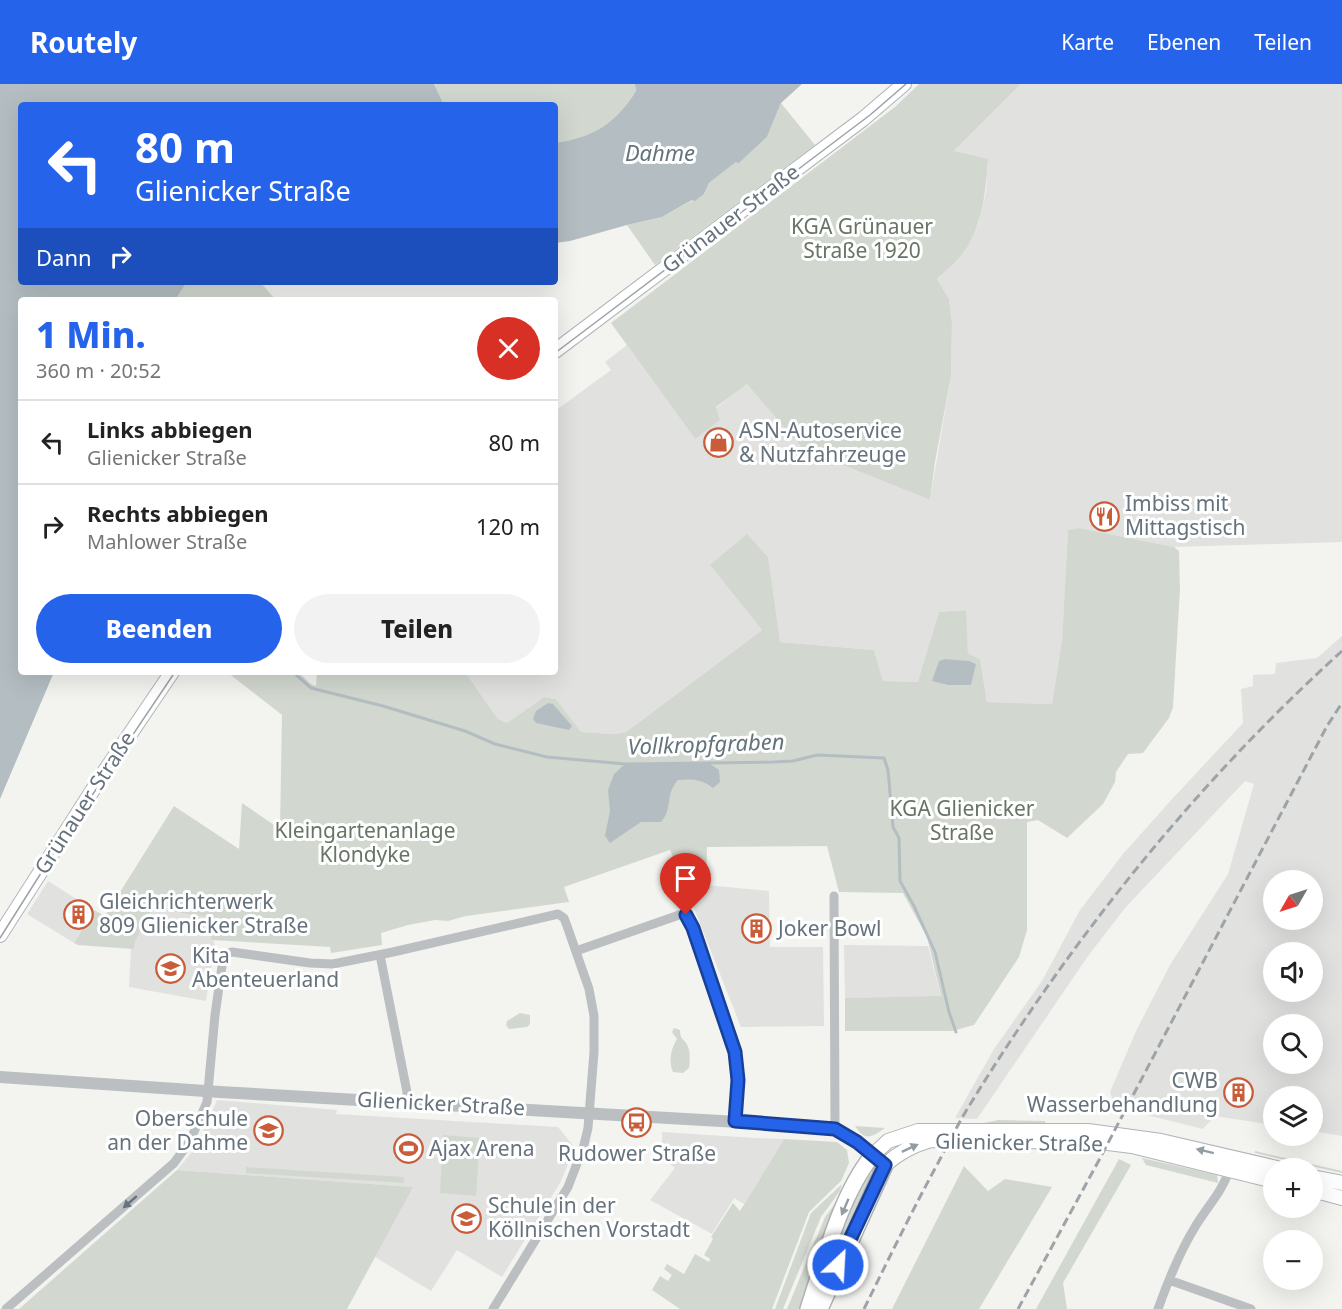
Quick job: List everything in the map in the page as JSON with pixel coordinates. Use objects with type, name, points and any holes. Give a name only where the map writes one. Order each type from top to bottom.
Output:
[{"type":"highway","points":[[808,1309],[837,1223],[854,1186],[872,1156]]},
{"type":"highway","points":[[820,1309],[885,1165]]},
{"type":"main road","name":"Grünauer Straße","points":[[558,349],[863,119],[904,84]]},
{"type":"main road","name":"Grünauer Straße","points":[[0,934],[170,675]]},
{"type":"main road","name":"Glienicker Straße","points":[[872,1156],[888,1141],[918,1131],[1088,1131],[1161,1141],[1263,1165]]},
{"type":"main road","name":"Glienicker Straße","points":[[885,1165],[902,1151],[916,1144],[939,1140],[1100,1142],[1132,1146],[1263,1178]]},
{"type":"main road","points":[[1323,1180],[1342,1184]]},
{"type":"main road","points":[[1323,1193],[1342,1198]]},
{"type":"street","points":[[834,896],[835,1129]]},
{"type":"street","points":[[6,1309],[174,1163],[190,1141],[206,1106],[217,1001],[223,959],[226,954],[232,952],[322,964],[381,955],[558,914],[564,918],[576,951],[589,989],[594,1016],[590,1113],[584,1145],[568,1187],[494,1309]]},
{"type":"street","points":[[576,951],[682,914],[689,918],[735,1052],[738,1080],[735,1121]]},
{"type":"street","points":[[381,955],[407,1090],[406,1102]]},
{"type":"street","name":"Glienicker Straße","points":[[0,1077],[835,1129],[857,1142],[885,1165]]},
{"type":"street","points":[[1158,1309],[1168,1280],[1194,1228],[1223,1184],[1229,1170]]},
{"type":"street","points":[[1168,1280],[1251,1309]]},
{"type":"shaded area","points":[[1021,84],[1342,84],[1342,542],[1174,547],[1079,528],[1068,530],[1062,644],[1052,704],[987,702],[980,659],[968,653],[965,610],[939,612],[919,682],[883,681],[874,650],[780,642],[776,621],[710,565],[762,630],[626,732],[615,734],[580,732],[556,699],[544,697],[507,723],[498,719],[467,675],[558,675],[558,409],[611,370],[605,362],[627,345],[695,439],[716,408],[747,383],[803,449],[930,500],[951,376],[952,323],[949,299],[937,279],[965,251],[978,224],[986,192],[988,159],[953,152]]},
{"type":"shaded area","points":[[1342,636],[1342,1136],[1323,1133],[1323,1086],[1263,1086],[1263,1123],[1215,1116],[1203,1129],[1115,1107],[1110,1092],[1136,1031],[1170,965],[1228,874],[1254,784],[1245,781],[1125,908],[1088,956],[977,1119],[955,1118],[994,1049],[1042,981],[1080,910],[1123,854],[1243,723],[1241,689],[1253,686],[1253,675],[1275,674],[1276,663],[1317,658]]},
{"type":"shaded area","points":[[48,881],[94,910],[74,943],[27,914]]},
{"type":"shaded area","points":[[684,883],[769,891],[770,947],[823,947],[824,1026],[741,1027]]},
{"type":"shaded area","name":"Kita Abenteuerland","points":[[151,908],[206,917],[215,946],[206,1001],[129,987],[131,949],[134,949]]},
{"type":"shaded area","points":[[844,945],[928,946],[941,997],[845,998]]},
{"type":"shaded area","name":"Schule in der Köllnischen Vorstadt","points":[[217,1100],[337,1110],[336,1114],[558,1127],[575,1148],[560,1183],[502,1277],[457,1250],[431,1291],[375,1257],[412,1187],[177,1170],[196,1147]]},
{"type":"shaded area","points":[[662,1132],[784,1139],[744,1204],[734,1198],[712,1234],[650,1200],[675,1168],[662,1158]]},
{"type":"green space","points":[[434,84],[635,84],[636,91],[620,112],[602,127],[581,137],[558,142],[558,102],[443,102]]},
{"type":"green space","name":"KGA Grünauer Straße 1920","points":[[919,84],[1021,84],[954,151],[988,159],[983,205],[972,238],[960,257],[937,279],[949,299],[952,323],[951,376],[930,500],[803,449],[747,384],[716,407],[720,420],[695,439],[611,323],[895,107]]},
{"type":"green space","name":"KGA Grünauer Straße 1920","points":[[781,103],[815,145],[655,265],[627,225],[662,217],[704,194],[709,183],[736,162],[738,164],[767,137]]},
{"type":"green space","points":[[185,285],[263,285],[273,297],[177,297]]},
{"type":"green space","points":[[1079,528],[1174,547],[1179,551],[1180,589],[1173,707],[1169,718],[1143,753],[1128,754],[1116,772],[1115,782],[1103,804],[1067,838],[1038,820],[1027,822],[1027,930],[1019,957],[974,1025],[952,1031],[845,1031],[845,998],[941,996],[927,937],[903,893],[839,892],[827,846],[707,847],[706,885],[684,883],[670,850],[564,887],[569,902],[408,925],[381,933],[382,945],[331,953],[330,947],[212,940],[205,917],[152,908],[135,942],[134,949],[74,943],[94,910],[105,916],[174,806],[239,849],[242,803],[280,829],[282,715],[231,675],[301,675],[316,686],[317,675],[467,675],[498,719],[507,723],[544,697],[556,699],[581,732],[615,734],[626,732],[762,630],[710,565],[747,534],[768,557],[780,642],[874,650],[883,681],[918,682],[939,612],[966,610],[968,653],[980,659],[987,702],[1052,704],[1062,641],[1068,530]]},
{"type":"green space","points":[[520,1013],[530,1015],[530,1024],[527,1027],[509,1029],[506,1025],[507,1021]]},
{"type":"green space","points":[[674,1028],[680,1030],[688,1046],[689,1068],[683,1073],[673,1072],[671,1068],[671,1055],[677,1039],[672,1032]]},
{"type":"green space","points":[[998,1120],[1045,1121],[1045,1124],[984,1123]]},
{"type":"green space","points":[[855,1126],[885,1128],[876,1134],[865,1136]]},
{"type":"green space","points":[[443,1135],[480,1138],[476,1196],[440,1193]]},
{"type":"green space","points":[[784,1139],[837,1142],[847,1150],[849,1163],[841,1181],[809,1212],[772,1309],[680,1309],[652,1290],[660,1276],[668,1281],[672,1275],[664,1269],[667,1264],[684,1274],[695,1254],[709,1262],[710,1259],[704,1255],[713,1239],[711,1237],[733,1203],[740,1211]]},
{"type":"green space","points":[[1255,1151],[1285,1158],[1277,1158],[1255,1153]]},
{"type":"green space","points":[[1142,1158],[1217,1175],[1218,1183],[1146,1165]]},
{"type":"green space","points":[[1119,1159],[1131,1165],[1063,1283],[1067,1309],[1036,1309]]},
{"type":"green space","points":[[964,1166],[988,1191],[1005,1179],[1052,1187],[979,1309],[892,1309]]},
{"type":"green space","points":[[246,1167],[404,1177],[404,1183],[246,1173]]},
{"type":"green space","points":[[1323,1167],[1342,1171],[1342,1173],[1323,1169]]},
{"type":"green space","points":[[177,1170],[413,1187],[347,1309],[19,1309]]},
{"type":"green space","points":[[867,1172],[872,1175],[822,1284],[839,1230]]},
{"type":"green space","points":[[842,1184],[840,1191],[821,1217],[783,1309],[775,1309],[811,1213]]},
{"type":"green space","points":[[847,1188],[821,1245],[800,1309],[787,1309],[825,1217]]},
{"type":"water","points":[[0,84],[434,84],[443,102],[18,102],[18,285],[185,285],[177,297],[18,297],[18,675],[53,675],[0,799]]},
{"type":"water","name":"Dahme","points":[[635,84],[802,84],[781,103],[767,137],[738,164],[736,162],[709,183],[704,194],[695,201],[692,200],[662,217],[558,243],[558,142],[581,137],[602,127],[620,112],[636,91]]},
{"type":"water","points":[[945,659],[969,661],[976,664],[971,685],[948,685],[932,681],[939,661]]},
{"type":"water","points":[[548,703],[553,704],[572,726],[569,730],[536,723],[533,719],[536,711]]},
{"type":"water","points":[[709,763],[719,770],[720,782],[713,788],[697,780],[678,780],[671,791],[667,811],[661,822],[641,822],[610,843],[605,836],[610,811],[608,790],[614,774],[625,764]]},
{"type":"waterway","name":"Vollkropfgraben","points":[[296,675],[311,688],[383,706],[465,731],[495,744],[547,757],[625,764],[774,762],[793,761],[817,755],[884,758],[888,770],[893,827],[899,838],[900,881],[935,952],[956,1032]]},
{"type":"tram line","points":[[558,351],[870,115],[906,84]]},
{"type":"tram line","points":[[0,938],[60,843],[173,675]]},
{"type":"railway","points":[[864,1309],[962,1117],[1006,1048],[1091,926],[1186,810],[1236,755],[1342,651]]},
{"type":"railway","points":[[1018,1309],[1098,1162],[1327,726],[1342,703]]},
{"type":"place","name":"ASN-Autoservice & Nutzfahrzeuge","points":[[718,443]]},
{"type":"place","name":"Imbiss mit Mittagstisch","points":[[1104,516]]},
{"type":"place","name":"Gleichrichterwerk 809 Glienicker Straße","points":[[78,914]]},
{"type":"place","name":"Joker Bowl","points":[[757,929]]},
{"type":"place","name":"Kita Abenteuerland","points":[[171,968]]},
{"type":"place","name":"CWB Wasserbehandlung","points":[[1239,1093]]},
{"type":"place","name":"Rudower Straße","points":[[637,1123]]},
{"type":"place","name":"Oberschule an der Dahme","points":[[269,1131]]},
{"type":"place","name":"Ajax Arena","points":[[408,1149]]},
{"type":"place","name":"Schule in der Köllnischen Vorstadt","points":[[467,1218]]},
{"type":"route","points":[[686,915],[693,928],[735,1052],[738,1097],[735,1121],[835,1129],[857,1142],[885,1165],[838,1265]]},
{"type":"park label","name":"KGA Glienicker Straße","points":[[962,821]]},
{"type":"park label","name":"Kleingartenanlage Klondyke","points":[[365,843]]}]
